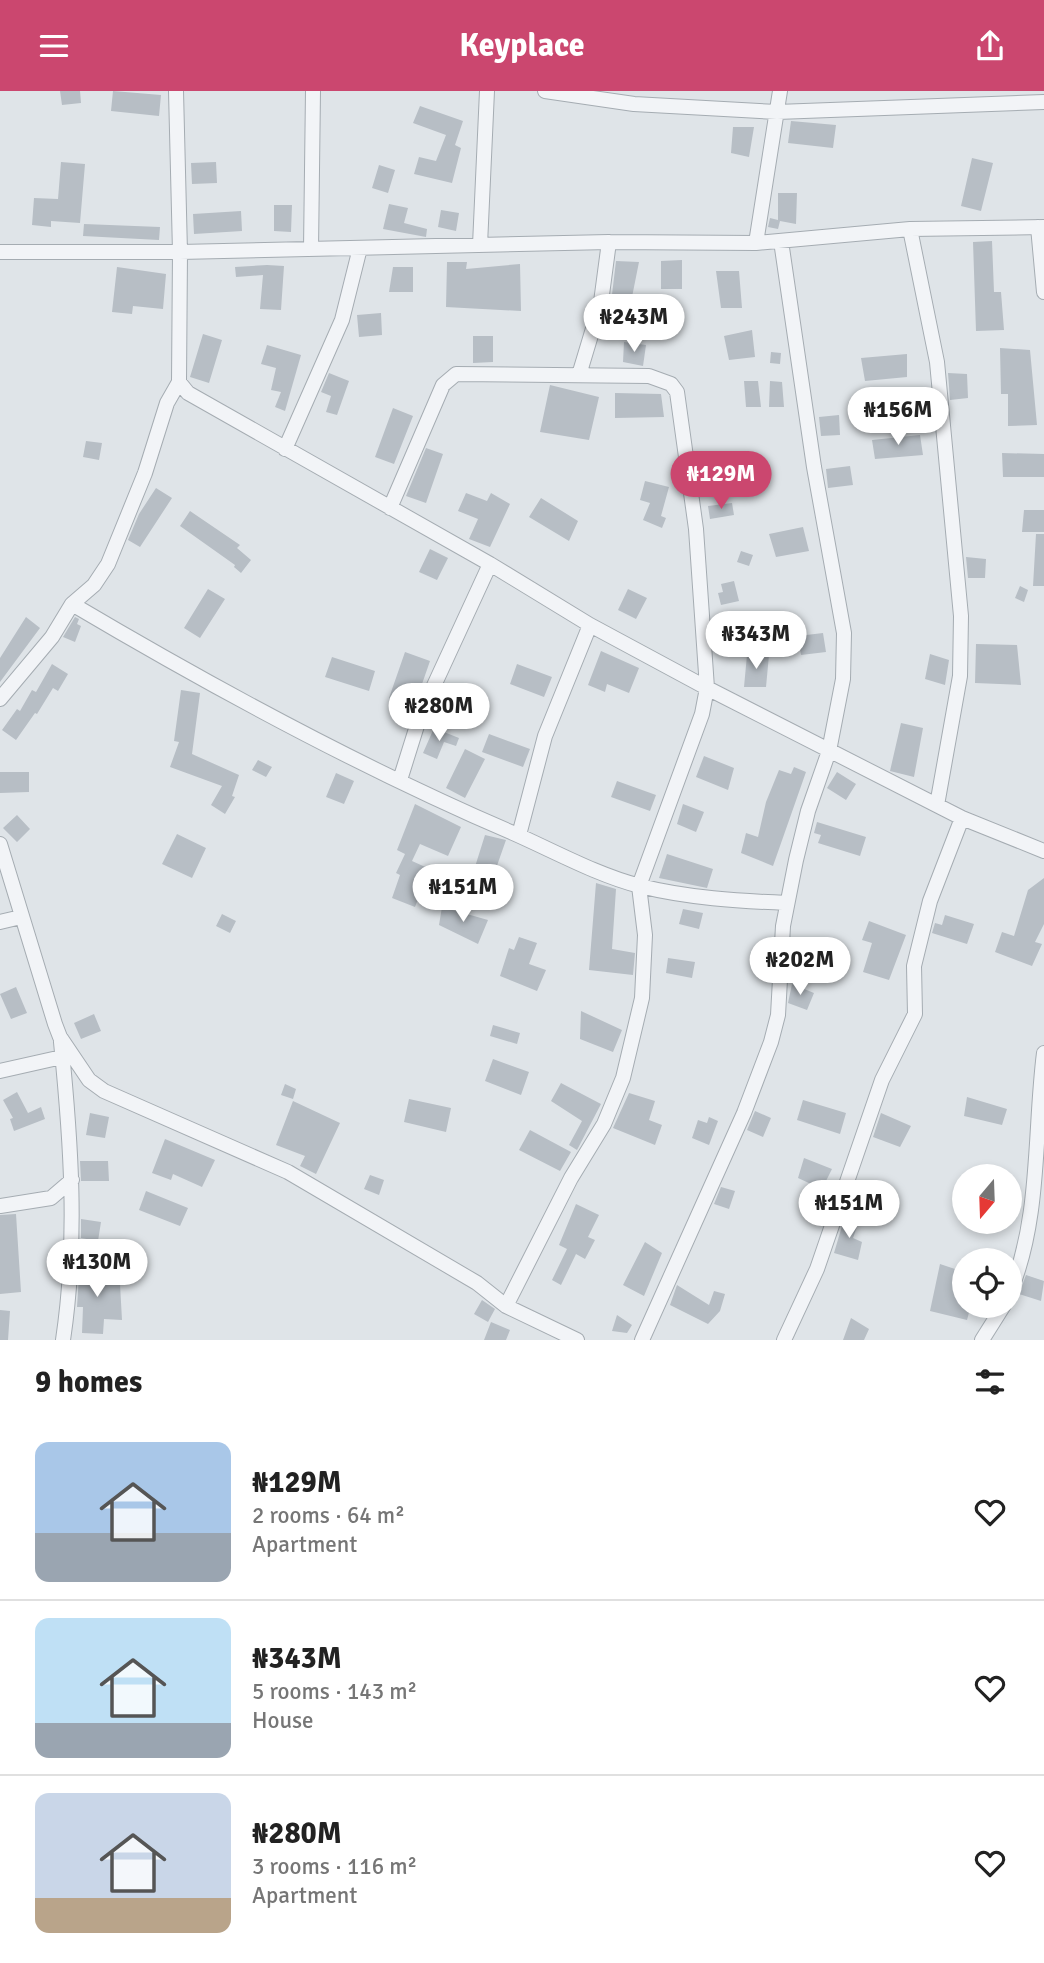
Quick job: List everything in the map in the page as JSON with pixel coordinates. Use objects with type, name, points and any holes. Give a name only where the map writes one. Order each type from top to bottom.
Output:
[{"type":"street","points":[[0,698],[52,637],[72,604],[94,585],[108,564],[145,473],[167,403],[179,382],[180,252],[176,91]]},
{"type":"street","points":[[311,249],[313,91]]},
{"type":"street","points":[[480,245],[487,91]]},
{"type":"street","points":[[545,91],[634,104],[777,112],[1010,96],[1044,102]]},
{"type":"street","points":[[756,243],[780,91]]},
{"type":"street","points":[[0,252],[180,252],[609,242],[756,243],[910,229],[1041,227],[1044,292]]},
{"type":"street","points":[[910,229],[937,362],[961,616],[960,676],[937,805]]},
{"type":"street","points":[[642,1340],[744,1113],[771,1042],[778,1015],[787,902],[808,811],[829,751],[843,680],[844,633],[814,467],[781,241]]},
{"type":"street","points":[[579,375],[597,322],[609,242]]},
{"type":"street","points":[[285,449],[342,320],[360,248]]},
{"type":"street","points":[[390,508],[443,385],[456,374],[649,376],[671,384],[677,392],[696,529],[707,688],[701,724],[639,886],[645,935],[642,998],[623,1078],[604,1124],[570,1178],[506,1306]]},
{"type":"street","points":[[179,382],[188,393],[490,564],[590,625],[962,818],[1044,851]]},
{"type":"street","points":[[400,780],[420,716],[490,564]]},
{"type":"street","points":[[72,604],[296,731],[519,835],[639,886],[712,898],[787,902]]},
{"type":"street","points":[[519,835],[544,736],[590,625]]},
{"type":"street","points":[[785,1340],[817,1269],[882,1080],[915,1014],[914,966],[930,901],[962,818]]},
{"type":"street","points":[[0,844],[60,1037],[72,1180],[73,1265],[63,1340]]},
{"type":"street","points":[[0,922],[21,917]]},
{"type":"street","points":[[60,1037],[89,1080],[104,1091],[230,1144],[288,1172],[477,1283],[506,1306],[577,1340]]},
{"type":"street","points":[[1022,1251],[1030,1209],[1044,1053]]},
{"type":"street","points":[[0,1071],[62,1058]]},
{"type":"street","points":[[0,1206],[51,1198],[72,1180]]},
{"type":"street","points":[[982,1340],[996,1318]]},
{"type":"building","points":[[60,91],[80,91],[81,103],[62,105]]},
{"type":"building","points":[[113,91],[161,95],[159,116],[111,111]]},
{"type":"building","points":[[420,106],[463,121],[455,145],[461,148],[452,183],[414,174],[419,157],[436,161],[446,135],[413,123]]},
{"type":"building","points":[[791,121],[836,125],[833,148],[788,143]]},
{"type":"building","points":[[733,127],[754,127],[749,157],[731,153]]},
{"type":"building","points":[[972,158],[993,163],[981,211],[961,206]]},
{"type":"building","points":[[61,162],[85,164],[80,223],[51,221],[51,227],[32,225],[34,198],[58,199]]},
{"type":"building","points":[[216,162],[217,183],[192,184],[191,163]]},
{"type":"building","points":[[379,165],[395,170],[388,193],[372,188]]},
{"type":"building","points":[[778,193],[797,193],[796,224],[780,221],[778,229],[768,227],[770,218],[778,220]]},
{"type":"building","points":[[389,204],[408,208],[404,223],[427,229],[426,237],[383,229]]},
{"type":"building","points":[[274,205],[292,205],[291,232],[274,231]]},
{"type":"building","points":[[441,210],[459,213],[456,231],[438,227]]},
{"type":"building","points":[[241,211],[242,231],[194,234],[193,214]]},
{"type":"building","points":[[84,224],[160,227],[159,240],[83,236]]},
{"type":"building","points":[[992,241],[994,292],[1001,292],[1004,330],[976,331],[973,242]]},
{"type":"building","points":[[682,260],[682,289],[661,289],[661,261]]},
{"type":"building","points":[[616,261],[639,262],[627,322],[619,320],[622,304],[611,303]]},
{"type":"building","points":[[447,262],[467,262],[466,269],[520,264],[521,311],[446,307]]},
{"type":"building","points":[[284,266],[281,310],[260,309],[263,275],[236,277],[235,267]]},
{"type":"building","points":[[117,267],[166,274],[163,309],[133,306],[132,314],[112,312]]},
{"type":"building","points":[[393,267],[413,267],[413,292],[389,292]]},
{"type":"building","points":[[716,271],[739,271],[742,308],[721,308]]},
{"type":"building","points":[[381,313],[382,335],[359,337],[357,315]]},
{"type":"building","points":[[752,330],[755,357],[729,360],[724,336]]},
{"type":"building","points":[[203,334],[222,340],[209,383],[190,377]]},
{"type":"building","points":[[473,336],[493,336],[493,362],[473,363]]},
{"type":"building","points":[[624,342],[646,345],[643,366],[623,362]]},
{"type":"building","points":[[267,345],[301,355],[285,411],[275,407],[281,392],[271,390],[276,368],[261,364]]},
{"type":"building","points":[[1000,348],[1030,350],[1037,425],[1008,426],[1008,394],[1001,394]]},
{"type":"building","points":[[771,352],[781,353],[780,364],[770,363]]},
{"type":"building","points":[[907,354],[907,377],[865,381],[861,358]]},
{"type":"building","points":[[329,373],[349,381],[337,415],[326,412],[331,396],[321,392]]},
{"type":"building","points":[[948,373],[967,374],[968,398],[950,400]]},
{"type":"building","points":[[744,381],[758,381],[761,407],[746,407]]},
{"type":"building","points":[[770,381],[782,382],[784,407],[769,407]]},
{"type":"building","points":[[550,385],[599,397],[589,440],[540,432]]},
{"type":"building","points":[[615,393],[661,394],[664,417],[615,418]]},
{"type":"building","points":[[393,408],[413,416],[394,464],[375,457]]},
{"type":"building","points":[[839,415],[840,435],[821,436],[819,417]]},
{"type":"building","points":[[920,435],[923,455],[875,459],[872,440]]},
{"type":"building","points":[[86,441],[102,443],[99,460],[83,457]]},
{"type":"building","points":[[426,448],[443,454],[426,503],[406,496]]},
{"type":"building","points":[[1002,453],[1044,454],[1044,477],[1003,477]]},
{"type":"building","points":[[850,466],[853,485],[828,488],[826,469]]},
{"type":"building","points":[[645,481],[669,487],[661,516],[666,518],[662,528],[643,520],[650,503],[640,500]]},
{"type":"building","points":[[156,488],[172,498],[140,547],[128,540],[139,514]]},
{"type":"building","points":[[466,493],[487,501],[491,493],[510,504],[490,547],[469,539],[478,519],[458,511]]},
{"type":"building","points":[[541,498],[578,521],[569,541],[529,517]]},
{"type":"building","points":[[732,503],[734,515],[710,519],[708,506]]},
{"type":"building","points":[[1024,510],[1044,510],[1044,532],[1022,532]]},
{"type":"building","points":[[190,511],[240,545],[237,548],[251,560],[241,573],[235,565],[180,526]]},
{"type":"building","points":[[803,527],[809,551],[776,557],[769,534]]},
{"type":"building","points":[[1036,534],[1044,534],[1044,586],[1033,586]]},
{"type":"building","points":[[430,549],[448,558],[437,580],[419,572]]},
{"type":"building","points":[[741,551],[753,555],[749,566],[737,562]]},
{"type":"building","points":[[966,557],[986,559],[985,578],[968,578]]},
{"type":"building","points":[[734,581],[739,601],[721,605],[718,593],[723,592],[721,584]]},
{"type":"building","points":[[1020,586],[1028,590],[1024,602],[1015,598]]},
{"type":"building","points":[[208,589],[225,599],[200,638],[184,628]]},
{"type":"building","points":[[628,589],[647,598],[636,619],[618,610]]},
{"type":"building","points":[[26,617],[40,628],[0,682],[0,658]]},
{"type":"building","points":[[75,617],[79,619],[77,624],[81,626],[75,642],[63,637]]},
{"type":"building","points":[[823,633],[826,652],[801,655],[798,636]]},
{"type":"building","points":[[976,644],[1017,645],[1021,685],[975,683]]},
{"type":"building","points":[[601,651],[639,668],[629,693],[607,684],[605,692],[588,685]]},
{"type":"building","points":[[405,652],[430,661],[414,707],[389,698]]},
{"type":"building","points":[[930,654],[949,660],[945,685],[925,679]]},
{"type":"building","points":[[747,655],[769,655],[766,687],[744,687]]},
{"type":"building","points":[[332,657],[375,671],[369,691],[325,677]]},
{"type":"building","points":[[52,664],[68,674],[58,691],[53,688],[16,740],[2,730],[17,709],[20,711],[32,690],[36,692]]},
{"type":"building","points":[[517,664],[552,677],[544,697],[510,684]]},
{"type":"building","points":[[181,690],[200,693],[192,754],[239,775],[232,796],[235,797],[225,814],[211,805],[222,786],[170,767],[179,742],[174,741]]},
{"type":"building","points":[[901,723],[923,728],[914,777],[890,771]]},
{"type":"building","points":[[434,728],[459,738],[456,746],[444,742],[437,759],[423,753]]},
{"type":"building","points":[[489,734],[530,749],[523,767],[482,752]]},
{"type":"building","points":[[465,749],[485,759],[465,798],[446,788]]},
{"type":"building","points":[[704,756],[734,768],[728,790],[696,777]]},
{"type":"building","points":[[258,760],[272,767],[266,777],[252,770]]},
{"type":"building","points":[[794,767],[806,772],[773,866],[741,853],[746,833],[758,837],[766,802],[779,770],[791,774]]},
{"type":"building","points":[[0,772],[29,772],[29,792],[0,793]]},
{"type":"building","points":[[837,772],[856,784],[846,800],[827,788]]},
{"type":"building","points":[[336,773],[354,781],[344,804],[326,797]]},
{"type":"building","points":[[617,781],[656,795],[650,811],[611,797]]},
{"type":"building","points":[[415,804],[461,827],[448,856],[420,844],[412,861],[443,875],[435,892],[423,886],[415,907],[392,898],[400,875],[396,873],[405,854],[397,850]]},
{"type":"building","points":[[683,804],[704,812],[696,832],[677,824]]},
{"type":"building","points":[[17,815],[30,829],[17,842],[3,828]]},
{"type":"building","points":[[817,822],[866,837],[860,856],[818,843],[821,835],[814,833]]},
{"type":"building","points":[[177,834],[206,848],[192,878],[162,864]]},
{"type":"building","points":[[485,835],[506,840],[493,877],[474,870]]},
{"type":"building","points":[[667,854],[713,869],[707,888],[659,878]]},
{"type":"building","points":[[1044,878],[1044,924],[1035,942],[1042,944],[1032,966],[995,952],[1002,932],[1014,936],[1028,890]]},
{"type":"building","points":[[596,883],[616,889],[612,949],[635,953],[633,975],[589,970]]},
{"type":"building","points":[[442,907],[488,920],[478,944],[439,925]]},
{"type":"building","points":[[683,909],[703,913],[699,929],[679,924]]},
{"type":"building","points":[[222,914],[236,921],[230,933],[216,926]]},
{"type":"building","points":[[945,915],[974,924],[967,944],[932,933],[935,923],[942,925]]},
{"type":"building","points":[[869,921],[906,935],[889,980],[863,972],[872,943],[862,940]]},
{"type":"building","points":[[519,937],[537,943],[529,964],[546,970],[537,991],[500,976],[509,948],[514,950]]},
{"type":"building","points":[[668,958],[695,962],[692,978],[666,973]]},
{"type":"building","points":[[792,984],[814,993],[807,1010],[788,1003]]},
{"type":"building","points":[[16,987],[27,1013],[11,1019],[0,994]]},
{"type":"building","points":[[581,1011],[622,1030],[613,1052],[580,1039]]},
{"type":"building","points":[[94,1014],[101,1031],[81,1039],[74,1023]]},
{"type":"building","points":[[493,1025],[520,1033],[517,1044],[490,1036]]},
{"type":"building","points":[[493,1059],[529,1072],[521,1095],[485,1081]]},
{"type":"building","points":[[561,1083],[601,1104],[577,1150],[569,1145],[582,1121],[551,1101]]},
{"type":"building","points":[[285,1084],[296,1089],[293,1099],[281,1095]]},
{"type":"building","points":[[17,1092],[28,1113],[41,1107],[45,1119],[14,1131],[10,1119],[13,1118],[3,1100]]},
{"type":"building","points":[[629,1093],[655,1101],[649,1120],[662,1125],[655,1145],[613,1128]]},
{"type":"building","points":[[967,1097],[1007,1109],[1002,1125],[964,1116]]},
{"type":"building","points":[[409,1099],[451,1108],[446,1132],[404,1122]]},
{"type":"building","points":[[803,1100],[846,1113],[840,1134],[797,1120]]},
{"type":"building","points":[[293,1101],[340,1123],[316,1174],[300,1166],[305,1156],[276,1145]]},
{"type":"building","points":[[755,1111],[771,1118],[763,1137],[747,1130]]},
{"type":"building","points":[[90,1113],[109,1117],[105,1138],[86,1135]]},
{"type":"building","points":[[881,1113],[911,1126],[900,1147],[873,1137]]},
{"type":"building","points":[[709,1117],[718,1121],[709,1145],[692,1138],[698,1120],[707,1123]]},
{"type":"building","points":[[530,1130],[571,1152],[560,1171],[519,1150]]},
{"type":"building","points":[[165,1139],[215,1160],[202,1187],[173,1174],[171,1180],[152,1173]]},
{"type":"building","points":[[804,1158],[832,1169],[822,1189],[798,1178]]},
{"type":"building","points":[[80,1161],[108,1161],[109,1181],[81,1181]]},
{"type":"building","points":[[370,1175],[384,1180],[379,1195],[364,1189]]},
{"type":"building","points":[[866,1183],[878,1186],[876,1196],[864,1193]]},
{"type":"building","points":[[721,1187],[735,1191],[729,1209],[714,1204]]},
{"type":"building","points":[[146,1191],[188,1208],[180,1226],[139,1210]]},
{"type":"building","points":[[576,1204],[599,1215],[588,1237],[595,1240],[585,1259],[576,1254],[561,1285],[552,1280],[567,1249],[559,1245]]},
{"type":"building","points":[[16,1214],[21,1292],[0,1294],[0,1215]]},
{"type":"building","points":[[845,1216],[859,1221],[853,1238],[862,1242],[858,1260],[834,1253]]},
{"type":"building","points":[[81,1219],[101,1222],[98,1241],[81,1238]]},
{"type":"building","points":[[645,1242],[662,1253],[644,1296],[623,1285]]},
{"type":"building","points":[[80,1260],[98,1260],[99,1285],[120,1284],[122,1320],[104,1319],[103,1334],[82,1333],[83,1307],[77,1307]]},
{"type":"building","points":[[940,1264],[952,1268],[952,1316],[930,1311]]},
{"type":"building","points":[[1026,1275],[1044,1281],[1041,1301],[1022,1295]]},
{"type":"building","points":[[677,1285],[709,1305],[714,1291],[725,1294],[720,1311],[708,1324],[670,1305]]},
{"type":"building","points":[[482,1300],[495,1309],[488,1322],[474,1314]]},
{"type":"building","points":[[0,1310],[10,1311],[8,1340],[0,1340]]},
{"type":"building","points":[[617,1315],[632,1325],[627,1333],[612,1331]]},
{"type":"building","points":[[851,1318],[869,1329],[864,1340],[843,1340]]},
{"type":"building","points":[[491,1322],[510,1330],[506,1340],[484,1340]]}]
